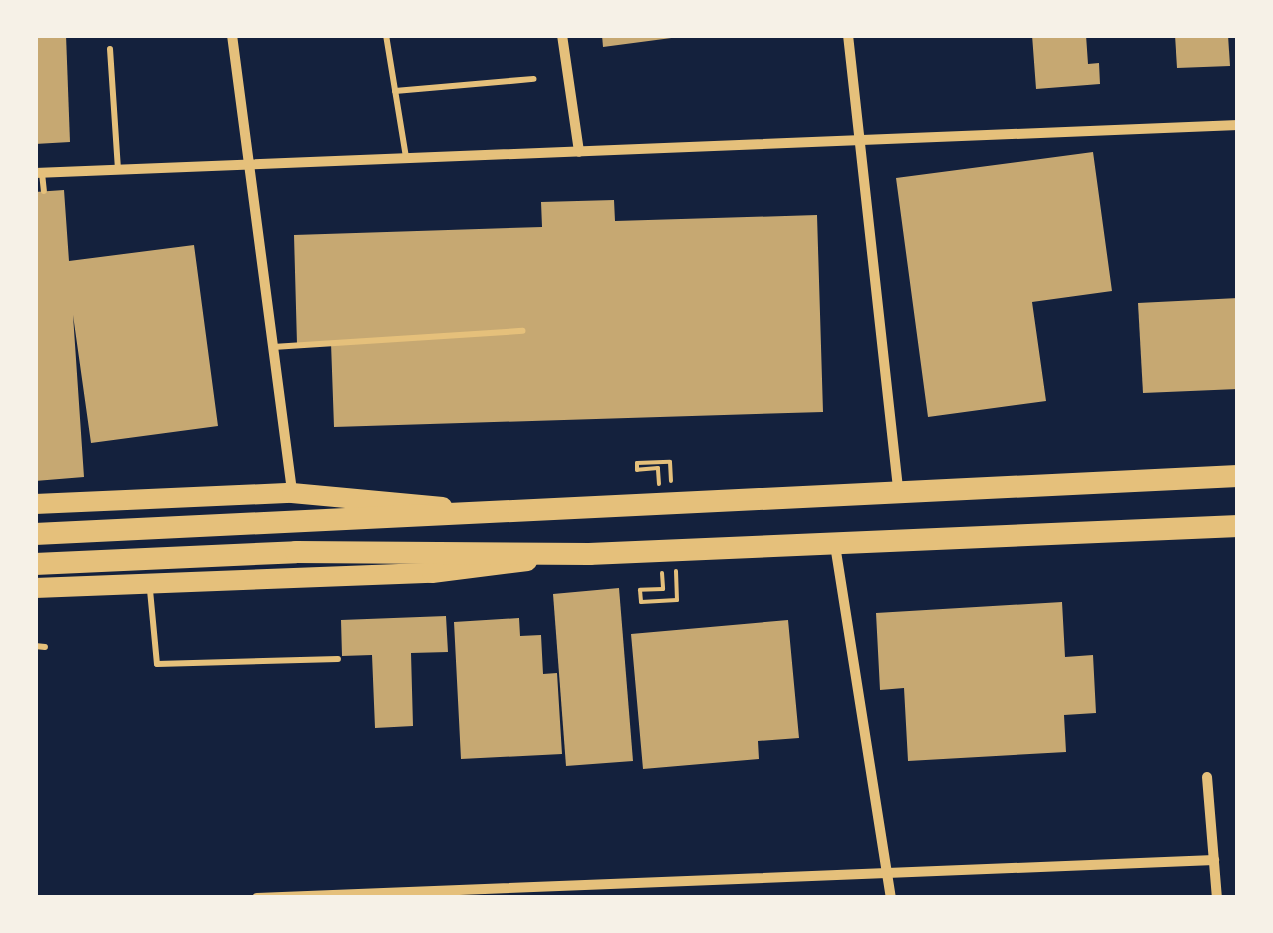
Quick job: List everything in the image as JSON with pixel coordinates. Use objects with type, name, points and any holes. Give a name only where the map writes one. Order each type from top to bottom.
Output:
[{"type":"highway","points":[[35,534],[898,489],[1238,476]]},
{"type":"highway","points":[[35,564],[296,552],[590,554],[1238,526]]},
{"type":"main road","points":[[35,504],[292,494],[472,511]]},
{"type":"main road","points":[[35,588],[432,573],[590,554]]},
{"type":"street","points":[[232,35],[292,494]]},
{"type":"street","points":[[562,35],[578,152]]},
{"type":"street","points":[[848,35],[864,138],[898,489]]},
{"type":"street","points":[[39,173],[1238,125]]},
{"type":"street","points":[[834,545],[891,898]]},
{"type":"street","points":[[1208,777],[1216,898]]},
{"type":"street","points":[[257,898],[1214,860]]},
{"type":"street","points":[[683,882],[683,898]]},
{"type":"lane","points":[[386,35],[406,158]]},
{"type":"lane","points":[[110,49],[118,170]]},
{"type":"lane","points":[[395,91],[532,79]]},
{"type":"lane","points":[[39,173],[44,191]]},
{"type":"lane","points":[[274,347],[522,330]]},
{"type":"lane","points":[[150,584],[157,664],[338,659]]},
{"type":"lane","points":[[35,646],[45,648]]},
{"type":"path","points":[[658,468],[638,470],[637,462],[670,462]]},
{"type":"path","points":[[663,589],[640,590],[641,602],[677,600],[676,551]]},
{"type":"building","points":[[35,35],[66,35],[70,142],[35,144]]},
{"type":"building","points":[[602,35],[679,35],[679,37],[603,47]]},
{"type":"building","points":[[1032,35],[1086,35],[1088,64],[1099,63],[1100,84],[1036,89]]},
{"type":"building","points":[[1175,35],[1228,35],[1230,66],[1177,68]]},
{"type":"building","points":[[1093,152],[1112,291],[1032,302],[1046,401],[928,417],[896,178]]},
{"type":"building","points":[[64,190],[69,261],[194,245],[218,426],[91,443],[73,315],[84,477],[35,481],[35,192]]},
{"type":"building","points":[[614,200],[615,221],[817,215],[823,412],[334,427],[331,343],[297,344],[294,235],[542,227],[541,202]]},
{"type":"building","points":[[1238,298],[1238,389],[1143,393],[1138,303]]},
{"type":"building","points":[[619,588],[633,761],[566,766],[553,594]]},
{"type":"building","points":[[1062,602],[1065,657],[1093,655],[1096,713],[1064,715],[1066,752],[908,761],[904,688],[880,690],[876,613]]},
{"type":"building","points":[[446,616],[448,652],[411,653],[413,726],[375,728],[372,655],[342,656],[341,620]]},
{"type":"building","points":[[519,618],[520,636],[541,635],[543,674],[557,673],[562,754],[461,759],[454,622]]},
{"type":"building","points":[[788,620],[799,738],[758,741],[759,759],[643,769],[631,634]]}]
